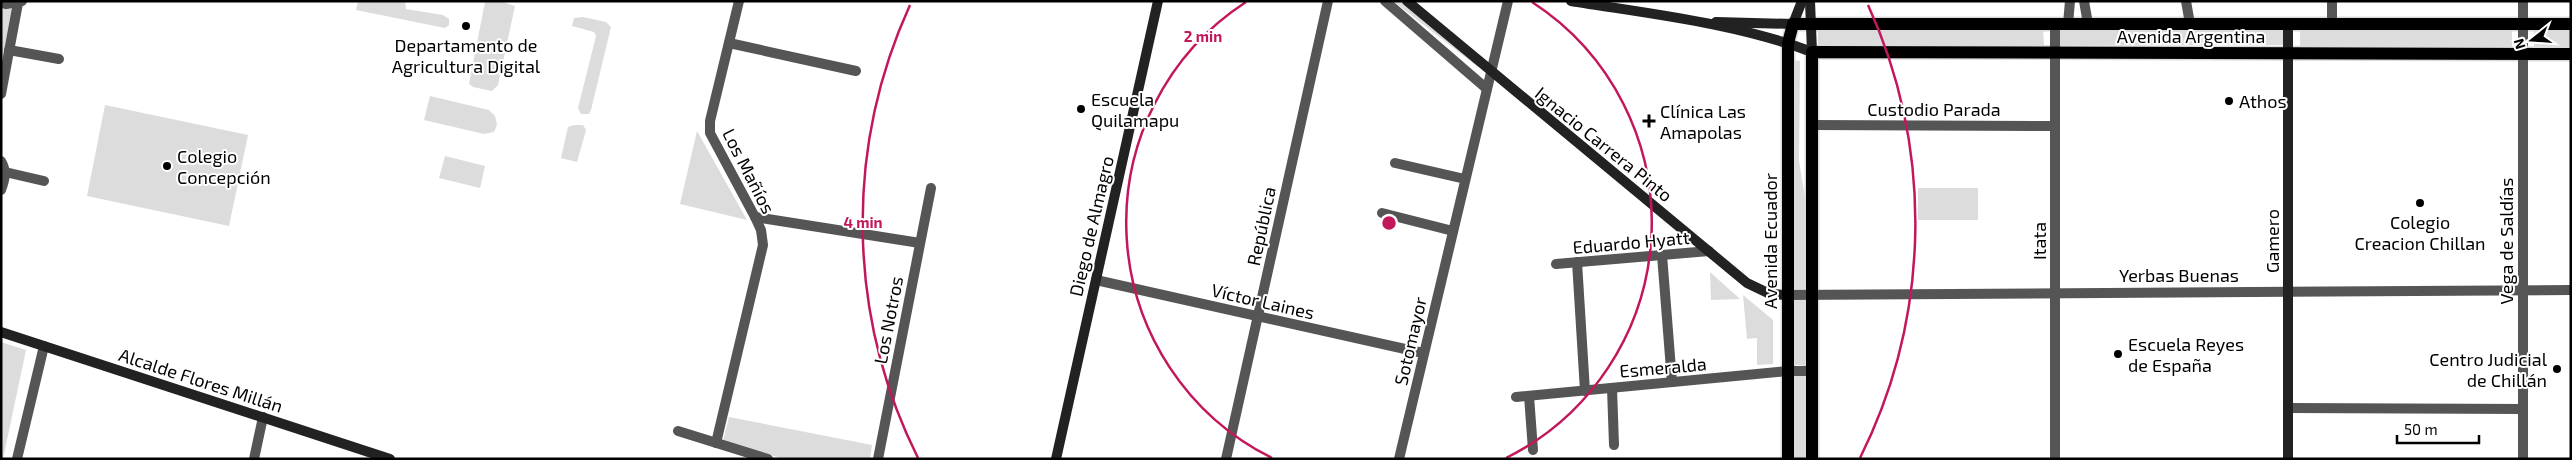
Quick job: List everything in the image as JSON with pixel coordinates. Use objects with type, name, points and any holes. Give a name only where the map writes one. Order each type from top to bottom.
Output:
[{"type":"main road","name":"Avenida Argentina","points":[[1793,24],[2571,24]]},
{"type":"main road","name":"Avenida Ecuador","points":[[1788,459],[1788,43],[1793,24]]},
{"type":"main road","name":"Avenida Argentina","points":[[1812,52],[2571,54]]},
{"type":"main road","points":[[1812,52],[1812,459]]},
{"type":"street","name":"Los Mañíos","points":[[716,443],[763,245],[761,230],[755,217],[710,133],[710,121],[739,1]]},
{"type":"street","name":"Diego de Almagro","points":[[1056,459],[1158,1]]},
{"type":"street","name":"República","points":[[1226,459],[1328,1]]},
{"type":"street","points":[[1385,1],[1487,88]]},
{"type":"street","name":"Ignacio Carrera Pinto","points":[[1407,1],[1755,288],[1777,296],[1787,295]]},
{"type":"street","name":"Sotomayor","points":[[1399,459],[1508,1]]},
{"type":"street","points":[[1571,1],[1692,21],[1788,43],[1812,52],[1810,1]]},
{"type":"street","points":[[1692,21],[1793,24],[1802,1]]},
{"type":"street","name":"Itata","points":[[2055,459],[2055,53],[2061,24],[2070,1]]},
{"type":"street","points":[[2084,1],[2088,24]]},
{"type":"street","points":[[2186,1],[2190,24]]},
{"type":"street","points":[[2332,1],[2332,24]]},
{"type":"street","name":"Vega de Saldías","points":[[2523,1],[2523,459]]},
{"type":"street","points":[[1,2],[20,2],[1,94]]},
{"type":"street","name":"Gamero","points":[[2288,24],[2288,459]]},
{"type":"street","points":[[729,43],[856,72]]},
{"type":"street","points":[[9,50],[59,59]]},
{"type":"street","name":"Custodio Parada","points":[[1812,125],[2055,126]]},
{"type":"street","points":[[1,161],[5,172],[5,179],[1,190]]},
{"type":"street","points":[[1395,163],[1465,179]]},
{"type":"street","points":[[5,172],[44,181]]},
{"type":"street","name":"Los Notros","points":[[878,459],[931,188]]},
{"type":"street","points":[[1382,213],[1453,231]]},
{"type":"street","points":[[755,217],[920,243]]},
{"type":"street","name":"Eduardo Hyatt","points":[[1556,264],[1709,251]]},
{"type":"street","points":[[1662,255],[1672,382]]},
{"type":"street","points":[[1577,262],[1585,390]]},
{"type":"street","name":"Víctor Laines","points":[[1096,280],[1423,353]]},
{"type":"street","name":"Yerbas Buenas","points":[[1787,295],[2288,290],[2571,290]]},
{"type":"street","name":"Alcalde Flores Millán","points":[[1,332],[390,459]]},
{"type":"street","points":[[17,459],[44,346]]},
{"type":"street","name":"Esmeralda","points":[[1516,397],[1812,371]]},
{"type":"street","points":[[1612,388],[1614,445]]},
{"type":"street","points":[[1529,396],[1533,450]]},
{"type":"street","points":[[2288,408],[2523,409]]},
{"type":"street","points":[[254,459],[263,417]]},
{"type":"street","points":[[678,431],[768,459]]},
{"type":"shaded area","points":[[358,1],[405,1],[406,9],[443,15],[449,19],[449,25],[445,28],[356,10]]},
{"type":"shaded area","points":[[500,1],[515,6],[498,85],[492,91],[473,87],[469,84],[485,2]]},
{"type":"shaded area","points":[[1393,1],[1401,1],[1481,63],[1478,67]]},
{"type":"shaded area","points":[[1,2],[13,4],[1,66]]},
{"type":"shaded area","points":[[583,17],[606,22],[611,27],[589,114],[581,114],[578,108],[596,36],[594,32],[572,26],[574,18]]},
{"type":"shaded area","points":[[2043,28],[2044,46],[1818,45],[1818,29]]},
{"type":"shaded area","points":[[2058,28],[2286,29],[2286,45],[2057,45]]},
{"type":"shaded area","points":[[2300,29],[2512,30],[2512,50],[2300,49]]},
{"type":"shaded area","points":[[2534,30],[2571,30],[2571,48],[2534,48]]},
{"type":"shaded area","points":[[1792,60],[1800,61],[1799,161],[1805,197],[1805,366],[1792,364]]},
{"type":"shaded area","points":[[430,96],[489,110],[495,116],[497,125],[494,132],[484,134],[424,120]]},
{"type":"shaded area","name":"Colegio Concepción","points":[[105,105],[248,135],[229,226],[87,196]]},
{"type":"shaded area","points":[[583,125],[586,130],[577,162],[561,158],[568,127]]},
{"type":"shaded area","points":[[697,131],[747,220],[680,204]]},
{"type":"shaded area","points":[[445,156],[485,166],[480,188],[439,178]]},
{"type":"shaded area","points":[[1918,188],[1978,188],[1978,220],[1918,220]]},
{"type":"shaded area","points":[[1710,272],[1740,299],[1711,300]]},
{"type":"shaded area","points":[[1743,295],[1773,320],[1773,364],[1757,365],[1757,338],[1747,339]]},
{"type":"shaded area","points":[[1,342],[26,350],[3,459],[1,459]]},
{"type":"shaded area","points":[[1789,376],[1805,376],[1806,459],[1789,459]]},
{"type":"shaded area","points":[[729,417],[872,445],[870,459],[784,459],[723,441]]},
{"type":"place","name":"Departamento de Agricultura Digital","points":[[466,26]]},
{"type":"place","name":"Athos","points":[[2229,101]]},
{"type":"place","name":"Escuela Quilamapu","points":[[1081,109]]},
{"type":"place","name":"Clínica Las Amapolas","points":[[1649,121]]},
{"type":"place","name":"Colegio Concepción","points":[[167,166]]},
{"type":"place","name":"Colegio Creacion Chillan","points":[[2420,203]]},
{"type":"place","name":"Escuela Reyes de España","points":[[2118,354]]},
{"type":"place","name":"Centro Judicial de Chillán","points":[[2557,369]]}]
